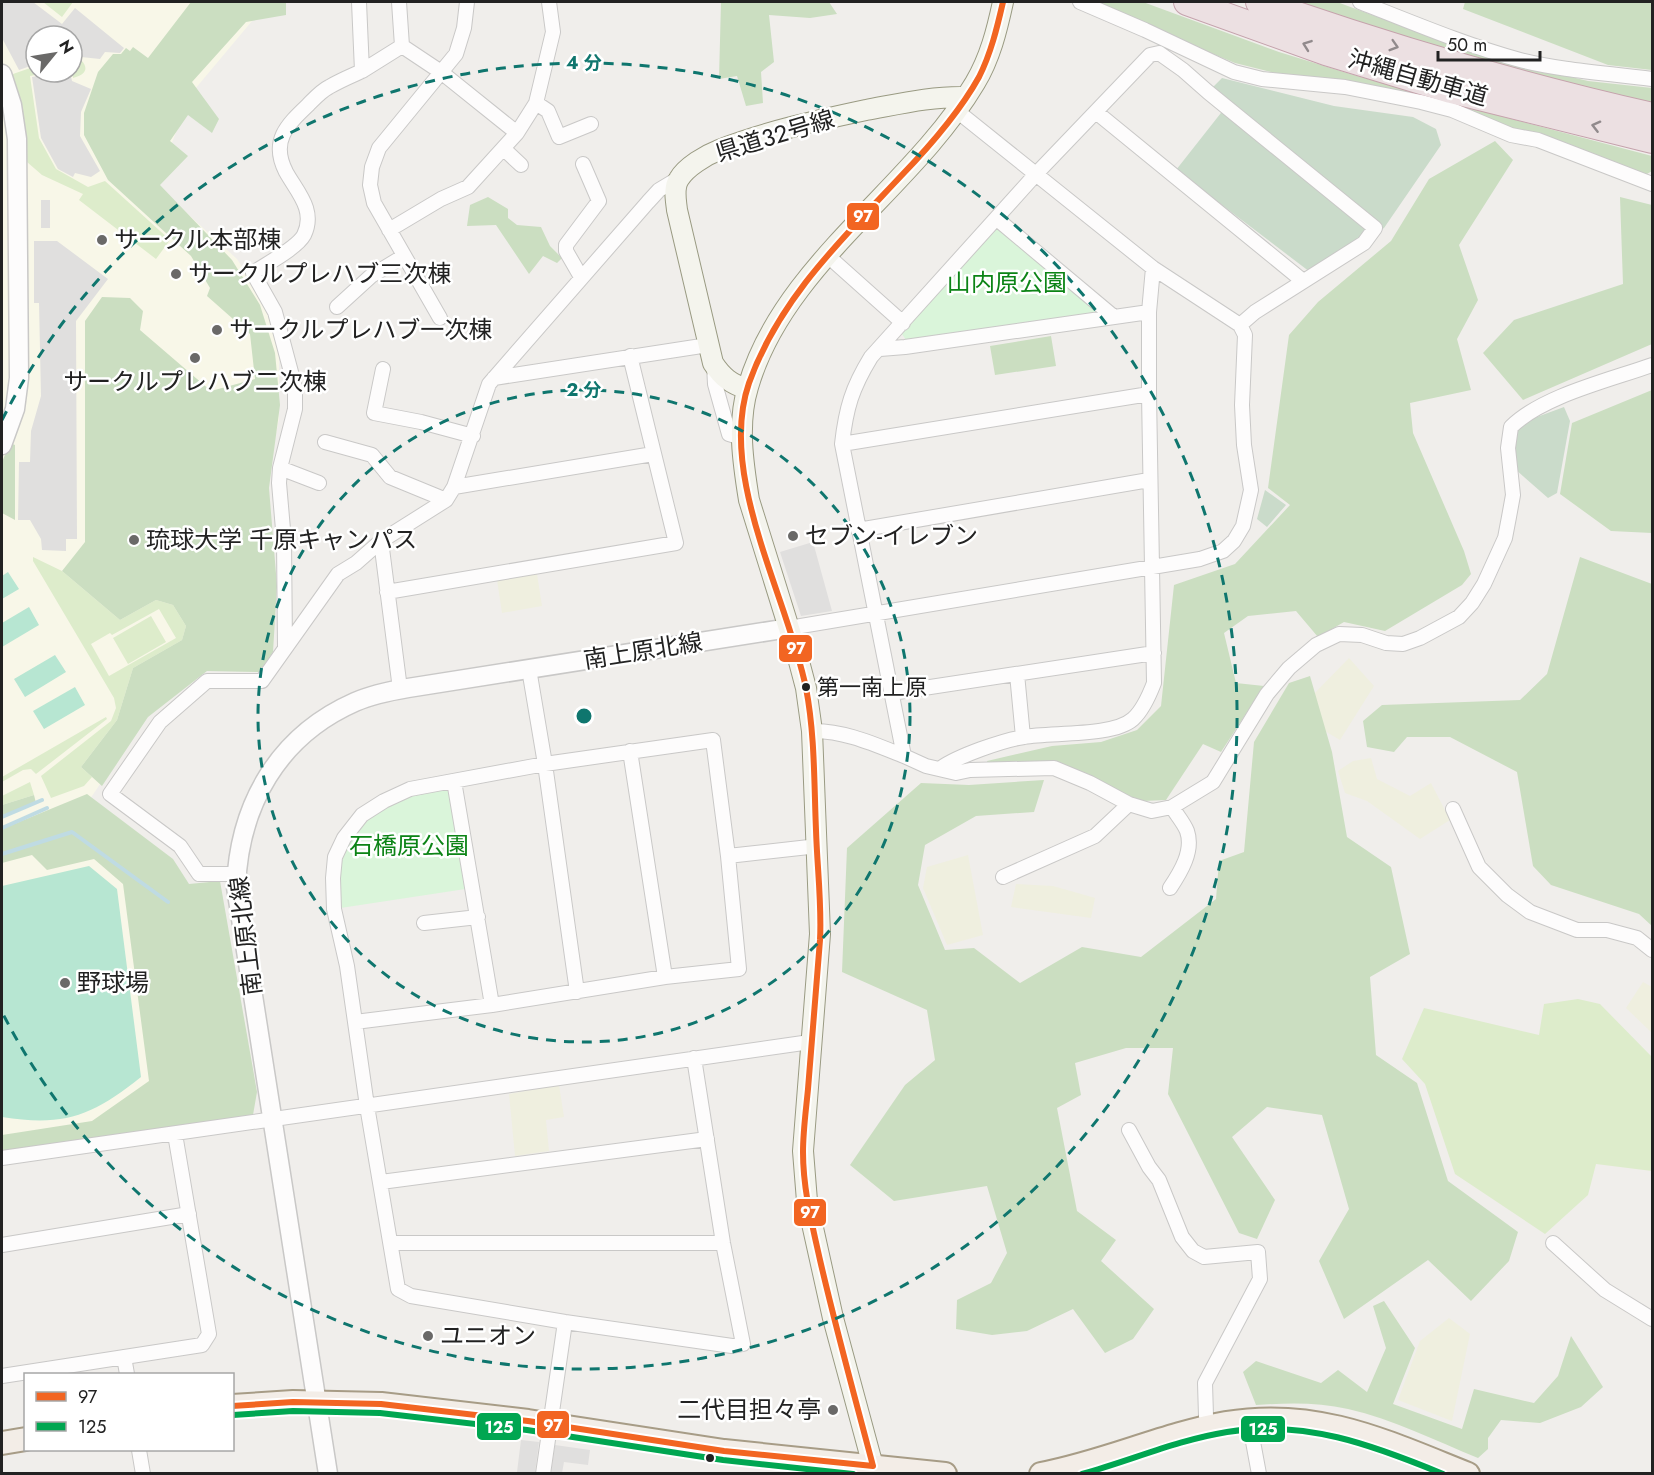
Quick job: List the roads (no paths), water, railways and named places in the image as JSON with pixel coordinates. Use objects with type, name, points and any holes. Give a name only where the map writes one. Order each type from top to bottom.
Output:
[{"type":"highway","name":"沖縄自動車道","points":[[1187,2],[1326,52],[1417,80],[1653,140]]},
{"type":"highway","name":"沖縄自動車道","points":[[1259,2],[1443,62],[1569,97],[1653,116]]},
{"type":"main road","points":[[873,1470],[832,1318],[807,1201],[802,1151],[820,934],[812,731],[806,688],[749,500],[742,438],[747,388],[770,331],[796,294],[828,256],[962,104],[986,61],[997,33],[1003,2]]},
{"type":"main road","name":"県道32号線","points":[[679,178],[697,162],[718,150],[790,128],[933,98],[962,104]]},
{"type":"main road","points":[[679,178],[675,188],[677,210],[711,354],[722,375],[747,388]]},
{"type":"main road","points":[[234,1406],[316,1401],[414,1407],[873,1470],[945,1473]]},
{"type":"main road","points":[[1041,1473],[1095,1462],[1209,1427],[1249,1420],[1296,1419],[1349,1429],[1382,1439],[1468,1473]]},
{"type":"main road","points":[[2,1443],[24,1439]]},
{"type":"street","points":[[359,2],[362,71]]},
{"type":"street","points":[[399,2],[402,46]]},
{"type":"street","points":[[440,318],[374,203],[370,185],[372,167],[379,148],[456,54],[464,28],[466,2]]},
{"type":"street","points":[[389,230],[441,199],[468,187],[517,133],[536,103],[553,32],[549,2]]},
{"type":"street","points":[[1080,2],[1234,72],[1262,79],[1345,87],[1441,107],[1511,135],[1538,140],[1653,184]]},
{"type":"street","points":[[1360,2],[1431,30],[1520,60],[1581,72],[1653,79]]},
{"type":"street","points":[[285,647],[284,541],[279,483],[280,468],[295,410],[295,387],[275,312],[253,273],[295,244],[304,235],[309,218],[304,199],[285,170],[280,152],[281,137],[286,126],[326,88],[362,71],[402,46]]},
{"type":"street","points":[[402,46],[441,72],[517,133]]},
{"type":"street","points":[[904,756],[842,444],[845,413],[857,380],[903,322],[1036,174],[1150,55],[1159,54],[1183,70],[1208,93],[1375,228],[1364,243],[1255,312],[1240,325]]},
{"type":"street","points":[[1183,70],[1195,54]]},
{"type":"street","points":[[2,74],[12,105],[17,139],[20,369],[15,409],[2,445]]},
{"type":"street","points":[[536,103],[548,111],[559,137],[591,124]]},
{"type":"street","points":[[789,628],[1200,559],[1223,551],[1234,541],[1243,526],[1251,490],[1242,405],[1245,335],[1240,325],[1153,268],[1036,174],[962,104]]},
{"type":"street","points":[[1096,112],[1303,281]]},
{"type":"street","points":[[504,150],[521,165]]},
{"type":"street","points":[[581,277],[566,251],[566,244],[599,201],[583,164]]},
{"type":"street","points":[[237,874],[199,874],[180,846],[110,794],[160,722],[207,681],[262,681],[338,574],[356,563],[381,541],[446,500],[454,487],[473,436],[489,384],[659,190],[679,178]]},
{"type":"street","points":[[997,219],[1114,317]]},
{"type":"street","points":[[337,307],[371,276],[404,256]]},
{"type":"street","points":[[828,256],[903,322]]},
{"type":"street","points":[[941,768],[953,760],[1023,737],[1111,729],[1132,720],[1147,700],[1154,683],[1153,566],[1149,480],[1149,312],[1153,268]]},
{"type":"street","points":[[880,349],[1149,312]]},
{"type":"street","points":[[494,378],[630,356],[711,354],[715,384],[729,434],[742,438]]},
{"type":"street","points":[[387,592],[676,543],[630,356]]},
{"type":"street","points":[[812,731],[825,730],[875,745],[926,766],[956,772],[1054,768],[1090,783],[1129,804],[1152,811],[1172,807],[1214,782],[1267,694],[1289,668],[1316,645],[1339,634],[1362,635],[1386,643],[1403,644],[1420,638],[1459,617],[1472,603],[1484,584],[1505,538],[1513,495],[1508,448],[1511,427],[1522,416],[1557,399],[1653,365]]},
{"type":"street","points":[[383,369],[374,413],[421,422],[473,436]]},
{"type":"street","points":[[842,444],[1149,393]]},
{"type":"street","points":[[325,442],[372,455],[390,477],[446,500]]},
{"type":"street","points":[[454,487],[653,454]]},
{"type":"street","points":[[280,468],[319,483]]},
{"type":"street","points":[[858,530],[1149,480]]},
{"type":"street","points":[[381,541],[400,690]]},
{"type":"street","name":"南上原北線","points":[[328,1473],[305,1313],[238,901],[237,874],[241,841],[251,808],[266,780],[287,750],[313,727],[343,708],[370,697],[400,690],[789,628]]},
{"type":"street","points":[[891,693],[1154,653]]},
{"type":"street","points":[[529,669],[545,764],[577,992]]},
{"type":"street","points":[[1017,674],[1023,737]]},
{"type":"street","points":[[355,1022],[492,1005],[665,977],[739,969],[728,856],[713,740],[545,764],[410,789],[384,801],[362,815],[345,837],[335,857],[334,909],[347,966],[355,1022],[367,1106],[398,1289],[411,1296],[565,1322],[732,1346],[743,1344],[723,1243],[694,1058]]},
{"type":"street","points":[[630,751],[665,977]]},
{"type":"street","points":[[454,781],[492,1005]]},
{"type":"street","points":[[1003,877],[1095,836],[1129,804]]},
{"type":"street","points":[[1170,888],[1183,869],[1188,832],[1172,807]]},
{"type":"street","points":[[1453,809],[1479,867],[1507,895],[1530,912],[1577,930],[1606,930],[1637,938],[1653,950]]},
{"type":"street","points":[[728,856],[818,846]]},
{"type":"street","points":[[424,923],[478,917]]},
{"type":"street","points":[[2,1158],[810,1042]]},
{"type":"street","points":[[1128,1130],[1159,1180],[1182,1237],[1193,1251],[1204,1257],[1258,1252],[1260,1279],[1205,1383],[1206,1416],[1209,1427]]},
{"type":"street","points":[[2,1376],[202,1345],[209,1334],[176,1134]]},
{"type":"street","points":[[381,1182],[707,1139]]},
{"type":"street","points":[[2,1245],[189,1214]]},
{"type":"street","points":[[391,1243],[723,1243]]},
{"type":"street","points":[[1553,1243],[1605,1290],[1653,1319]]},
{"type":"street","points":[[543,1473],[565,1322]]},
{"type":"street","points":[[124,1357],[127,1373]]},
{"type":"street","points":[[1249,1420],[1258,1473]]},
{"type":"street","points":[[139,1451],[143,1473]]},
{"type":"waterway","points":[[2,817],[42,800]]},
{"type":"waterway","points":[[2,828],[47,808]]},
{"type":"waterway","points":[[2,854],[72,832],[168,902]]},
{"type":"place","name":"サークル本部棟","points":[[102,240]]},
{"type":"place","name":"サークルプレハブ三次棟","points":[[176,274]]},
{"type":"place","name":"サークルプレハブ一次棟","points":[[217,330]]},
{"type":"place","name":"サークルプレハブ二次棟","points":[[195,358]]},
{"type":"place","name":"セブン-イレブン","points":[[793,536]]},
{"type":"place","name":"琉球大学 千原キャンパス","points":[[134,540]]},
{"type":"place","name":"第一南上原","points":[[806,687]]},
{"type":"place","name":"野球場","points":[[65,983]]},
{"type":"place","name":"ユニオン","points":[[428,1336]]},
{"type":"place","name":"二代目担々亭","points":[[833,1410]]},
{"type":"park label","name":"山内原公園","points":[[1007,283]]},
{"type":"park label","name":"石橋原公園","points":[[409,846]]}]
